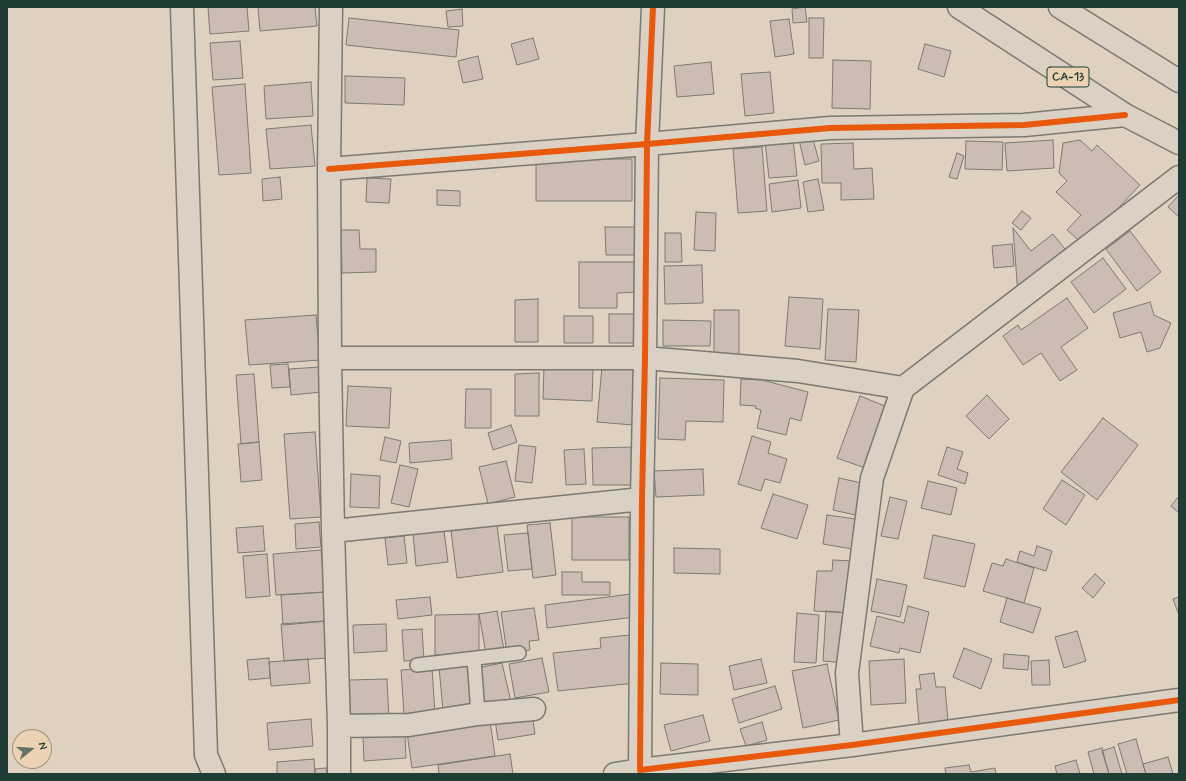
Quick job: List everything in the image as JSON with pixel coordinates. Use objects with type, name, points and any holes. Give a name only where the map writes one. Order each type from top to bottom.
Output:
[{"type":"main road","points":[[182,7],[206,755],[214,774]]},
{"type":"main road","points":[[331,7],[329,169],[330,358],[339,774]]},
{"type":"main road","points":[[640,770],[647,144],[653,7]]},
{"type":"main road","name":"CA-13","points":[[959,7],[1125,115],[1179,143]]},
{"type":"main road","points":[[1060,7],[1179,81]]},
{"type":"main road","points":[[329,169],[830,128],[1024,125],[1125,115]]},
{"type":"main road","points":[[852,745],[848,673],[872,478],[903,388],[1179,177]]},
{"type":"main road","points":[[330,358],[645,358],[798,371],[903,388]]},
{"type":"main road","points":[[333,531],[642,499]]},
{"type":"main road","points":[[615,774],[852,745],[1179,700]]},
{"type":"main road","points":[[339,726],[409,725],[478,714],[534,709]]},
{"type":"lane","points":[[418,665],[519,653]]},
{"type":"lane","points":[[474,659],[478,714]]},
{"type":"building","points":[[208,7],[247,7],[249,31],[210,34]]},
{"type":"building","points":[[258,7],[315,7],[317,26],[260,31]]},
{"type":"building","points":[[805,7],[807,22],[793,23],[792,9]]},
{"type":"building","points":[[462,9],[463,26],[448,27],[446,11]]},
{"type":"building","points":[[349,18],[459,30],[456,57],[346,45]]},
{"type":"building","points":[[809,18],[824,18],[823,58],[809,58]]},
{"type":"building","points":[[789,19],[794,54],[775,57],[770,21]]},
{"type":"building","points":[[533,38],[539,59],[517,65],[511,44]]},
{"type":"building","points":[[240,41],[243,78],[213,80],[210,43]]},
{"type":"building","points":[[925,44],[951,51],[944,77],[918,69]]},
{"type":"building","points":[[478,56],[483,79],[463,83],[458,61]]},
{"type":"building","points":[[833,60],[871,61],[870,109],[832,108]]},
{"type":"building","points":[[711,62],[714,94],[677,97],[674,66]]},
{"type":"building","points":[[770,72],[774,113],[745,116],[741,74]]},
{"type":"building","points":[[345,76],[405,78],[404,105],[345,103]]},
{"type":"building","points":[[311,82],[313,116],[266,119],[264,86]]},
{"type":"building","points":[[245,84],[251,173],[219,175],[212,87]]},
{"type":"building","points":[[311,125],[315,166],[270,169],[266,129]]},
{"type":"building","points":[[812,136],[819,161],[805,165],[799,140]]},
{"type":"building","points":[[793,139],[797,176],[769,178],[765,142]]},
{"type":"building","points":[[1053,140],[1054,168],[1007,171],[1005,143]]},
{"type":"building","points":[[1080,140],[1092,151],[1097,145],[1140,185],[1084,245],[1067,230],[1081,215],[1056,192],[1067,181],[1059,173],[1063,143]]},
{"type":"building","points":[[966,141],[1003,142],[1002,170],[965,169]]},
{"type":"building","points":[[853,143],[854,169],[872,168],[874,199],[841,200],[841,183],[822,183],[821,144]]},
{"type":"building","points":[[762,147],[767,211],[738,213],[733,149]]},
{"type":"building","points":[[957,153],[964,156],[957,179],[949,177]]},
{"type":"building","points":[[536,159],[632,159],[632,201],[536,201]]},
{"type":"building","points":[[280,177],[282,199],[263,201],[262,179]]},
{"type":"building","points":[[367,178],[391,179],[389,203],[366,202]]},
{"type":"building","points":[[818,179],[824,210],[808,212],[803,182]]},
{"type":"building","points":[[798,180],[801,208],[772,212],[769,184]]},
{"type":"building","points":[[437,190],[460,191],[460,206],[437,205]]},
{"type":"building","points":[[1179,195],[1179,217],[1168,207]]},
{"type":"building","points":[[1022,211],[1031,218],[1021,230],[1012,223]]},
{"type":"building","points":[[696,212],[716,213],[715,251],[694,250]]},
{"type":"building","points":[[605,227],[642,227],[642,255],[606,255]]},
{"type":"building","points":[[1013,228],[1031,251],[1053,234],[1069,254],[1018,295]]},
{"type":"building","points":[[341,230],[359,230],[360,249],[376,249],[376,272],[342,273]]},
{"type":"building","points":[[1130,231],[1161,272],[1137,291],[1106,249]]},
{"type":"building","points":[[665,233],[681,233],[682,262],[665,262]]},
{"type":"building","points":[[1012,244],[1014,266],[994,268],[992,246]]},
{"type":"building","points":[[1103,258],[1126,289],[1094,313],[1071,282]]},
{"type":"building","points":[[579,262],[640,262],[640,292],[617,293],[617,308],[579,308]]},
{"type":"building","points":[[702,265],[703,303],[665,304],[664,266]]},
{"type":"building","points":[[789,297],[823,299],[820,349],[785,346]]},
{"type":"building","points":[[1067,298],[1088,328],[1061,347],[1077,370],[1060,381],[1041,353],[1023,365],[1003,336],[1018,325],[1021,330]]},
{"type":"building","points":[[538,299],[538,342],[515,342],[515,300]]},
{"type":"building","points":[[1150,302],[1154,315],[1171,323],[1160,348],[1147,352],[1141,332],[1120,338],[1113,313]]},
{"type":"building","points":[[828,309],[859,310],[856,362],[825,360]]},
{"type":"building","points":[[714,310],[739,310],[739,355],[714,355]]},
{"type":"building","points":[[609,314],[639,314],[639,343],[609,343]]},
{"type":"building","points":[[316,315],[320,360],[249,365],[245,320]]},
{"type":"building","points":[[564,316],[593,316],[593,343],[564,343]]},
{"type":"building","points":[[663,320],[711,321],[710,346],[663,346]]},
{"type":"building","points":[[288,364],[290,387],[272,388],[270,365]]},
{"type":"building","points":[[320,367],[321,392],[291,395],[289,369]]},
{"type":"building","points":[[544,367],[593,369],[592,401],[543,399]]},
{"type":"building","points":[[602,367],[638,370],[633,425],[597,422]]},
{"type":"building","points":[[539,373],[539,416],[515,416],[515,374]]},
{"type":"building","points":[[254,374],[259,442],[241,444],[236,375]]},
{"type":"building","points":[[660,378],[724,380],[723,422],[686,421],[685,440],[658,439]]},
{"type":"building","points":[[741,379],[762,380],[808,392],[801,421],[790,418],[786,435],[757,428],[761,410],[755,408],[756,406],[740,405]]},
{"type":"building","points":[[348,386],[391,388],[389,428],[346,426]]},
{"type":"building","points":[[466,389],[491,389],[491,428],[465,428]]},
{"type":"building","points":[[987,395],[1009,419],[989,439],[966,416]]},
{"type":"building","points":[[860,396],[890,408],[868,469],[837,458]]},
{"type":"building","points":[[1103,418],[1138,445],[1097,500],[1061,472]]},
{"type":"building","points":[[511,425],[517,442],[493,450],[488,433]]},
{"type":"building","points":[[315,432],[321,517],[290,519],[284,434]]},
{"type":"building","points":[[752,436],[771,442],[768,453],[787,459],[780,483],[765,479],[761,491],[738,484]]},
{"type":"building","points":[[385,437],[401,441],[396,463],[380,460]]},
{"type":"building","points":[[451,440],[452,459],[410,463],[409,443]]},
{"type":"building","points":[[259,442],[262,480],[241,482],[238,444]]},
{"type":"building","points":[[519,445],[536,447],[532,483],[515,481]]},
{"type":"building","points":[[634,447],[635,485],[593,485],[592,448]]},
{"type":"building","points":[[947,447],[963,452],[957,469],[968,473],[965,484],[938,475]]},
{"type":"building","points":[[584,449],[586,484],[566,485],[564,450]]},
{"type":"building","points":[[506,461],[515,497],[488,504],[479,467]]},
{"type":"building","points":[[400,465],[418,469],[409,507],[391,503]]},
{"type":"building","points":[[703,469],[704,495],[656,497],[654,471]]},
{"type":"building","points":[[351,474],[380,476],[379,508],[350,507]]},
{"type":"building","points":[[839,478],[866,484],[860,516],[833,510]]},
{"type":"building","points":[[1062,480],[1085,495],[1066,525],[1043,509]]},
{"type":"building","points":[[928,481],[957,488],[951,515],[921,508]]},
{"type":"building","points":[[773,494],[808,505],[797,539],[761,528]]},
{"type":"building","points":[[1179,496],[1179,513],[1171,506]]},
{"type":"building","points":[[890,497],[907,501],[898,539],[881,536]]},
{"type":"building","points":[[827,515],[856,519],[852,549],[823,544]]},
{"type":"building","points":[[572,517],[629,517],[629,560],[572,560]]},
{"type":"building","points":[[319,522],[321,547],[296,549],[295,524]]},
{"type":"building","points":[[550,523],[556,575],[533,578],[527,525]]},
{"type":"building","points":[[497,525],[503,572],[457,578],[451,531]]},
{"type":"building","points":[[263,526],[265,551],[238,553],[236,528]]},
{"type":"building","points":[[444,531],[448,562],[416,566],[413,534]]},
{"type":"building","points":[[528,533],[532,569],[508,571],[504,535]]},
{"type":"building","points":[[933,535],[975,544],[965,587],[924,578]]},
{"type":"building","points":[[404,536],[407,563],[388,565],[385,538]]},
{"type":"building","points":[[1037,546],[1052,551],[1046,571],[1017,562],[1020,551],[1034,556]]},
{"type":"building","points":[[674,548],[720,549],[720,574],[674,573]]},
{"type":"building","points":[[321,550],[325,592],[276,595],[273,554]]},
{"type":"building","points":[[267,554],[270,596],[246,598],[243,556]]},
{"type":"building","points":[[1006,559],[1034,568],[1024,603],[983,591],[992,563],[1003,566]]},
{"type":"building","points":[[833,560],[853,561],[850,613],[814,611],[817,571],[832,571]]},
{"type":"building","points":[[562,572],[582,572],[582,582],[610,582],[610,595],[562,595]]},
{"type":"building","points":[[1095,574],[1105,583],[1093,598],[1082,588]]},
{"type":"building","points":[[877,579],[907,585],[900,617],[871,611]]},
{"type":"building","points":[[325,592],[327,621],[283,625],[281,595]]},
{"type":"building","points":[[631,594],[634,617],[547,628],[545,605]]},
{"type":"building","points":[[430,597],[432,615],[398,619],[396,600]]},
{"type":"building","points":[[1179,597],[1179,615],[1173,599]]},
{"type":"building","points":[[1007,598],[1041,608],[1033,633],[1000,622]]},
{"type":"building","points":[[908,606],[929,612],[920,653],[900,648],[899,653],[870,646],[877,616],[904,623]]},
{"type":"building","points":[[534,608],[539,640],[529,641],[530,650],[507,653],[501,612]]},
{"type":"building","points":[[497,611],[504,650],[486,654],[479,614]]},
{"type":"building","points":[[826,611],[850,613],[847,663],[823,661]]},
{"type":"building","points":[[797,613],[819,615],[816,663],[794,662]]},
{"type":"building","points":[[479,614],[479,655],[435,655],[435,615]]},
{"type":"building","points":[[324,621],[327,658],[284,661],[281,624]]},
{"type":"building","points":[[386,624],[387,651],[354,653],[353,625]]},
{"type":"building","points":[[422,629],[424,660],[404,661],[402,630]]},
{"type":"building","points":[[1077,631],[1086,661],[1064,668],[1055,637]]},
{"type":"building","points":[[630,635],[635,683],[558,691],[553,653],[601,648],[600,638]]},
{"type":"building","points":[[964,648],[992,659],[981,689],[953,677]]},
{"type":"building","points":[[1004,654],[1029,656],[1028,670],[1003,668]]},
{"type":"building","points":[[269,658],[270,678],[249,680],[247,660]]},
{"type":"building","points":[[542,658],[549,692],[515,698],[509,664]]},
{"type":"building","points":[[308,659],[310,683],[271,686],[269,662]]},
{"type":"building","points":[[761,659],[767,683],[734,690],[729,666]]},
{"type":"building","points":[[904,659],[906,703],[871,705],[869,661]]},
{"type":"building","points":[[1049,660],[1050,685],[1032,685],[1031,661]]},
{"type":"building","points":[[502,663],[511,702],[485,708],[477,668]]},
{"type":"building","points":[[661,663],[698,664],[698,695],[660,694]]},
{"type":"building","points":[[470,664],[474,708],[443,711],[439,667]]},
{"type":"building","points":[[827,664],[839,720],[803,728],[792,671]]},
{"type":"building","points":[[432,668],[435,713],[404,714],[401,670]]},
{"type":"building","points":[[934,673],[936,687],[945,687],[948,721],[919,724],[916,689],[921,689],[919,675]]},
{"type":"building","points":[[387,679],[389,721],[350,722],[349,680]]},
{"type":"building","points":[[775,686],[782,709],[739,723],[732,699]]},
{"type":"building","points":[[532,714],[535,734],[498,740],[495,720]]},
{"type":"building","points":[[703,715],[710,741],[671,751],[664,725]]},
{"type":"building","points":[[311,719],[313,746],[269,750],[267,723]]},
{"type":"building","points":[[490,721],[495,756],[412,768],[407,733]]},
{"type":"building","points":[[762,722],[767,740],[746,746],[740,729]]},
{"type":"building","points":[[405,734],[406,758],[364,761],[363,737]]},
{"type":"building","points":[[1136,739],[1146,774],[1127,774],[1118,744]]},
{"type":"building","points":[[1114,747],[1122,774],[1109,774],[1102,751]]},
{"type":"building","points":[[1102,748],[1109,774],[1094,774],[1088,752]]},
{"type":"building","points":[[510,754],[513,774],[439,774],[438,765]]},
{"type":"building","points":[[1168,757],[1173,774],[1146,774],[1143,764]]},
{"type":"building","points":[[314,759],[315,774],[277,774],[277,762]]},
{"type":"building","points":[[1076,760],[1080,774],[1057,774],[1055,766]]},
{"type":"building","points":[[969,765],[971,772],[995,768],[996,774],[946,774],[945,768]]},
{"type":"building","points":[[326,768],[327,774],[315,774],[315,769]]},
{"type":"cycle path","points":[[653,7],[647,144],[640,770],[852,745],[1179,700]]},
{"type":"cycle path","points":[[329,169],[830,128],[1024,125],[1125,115]]}]
